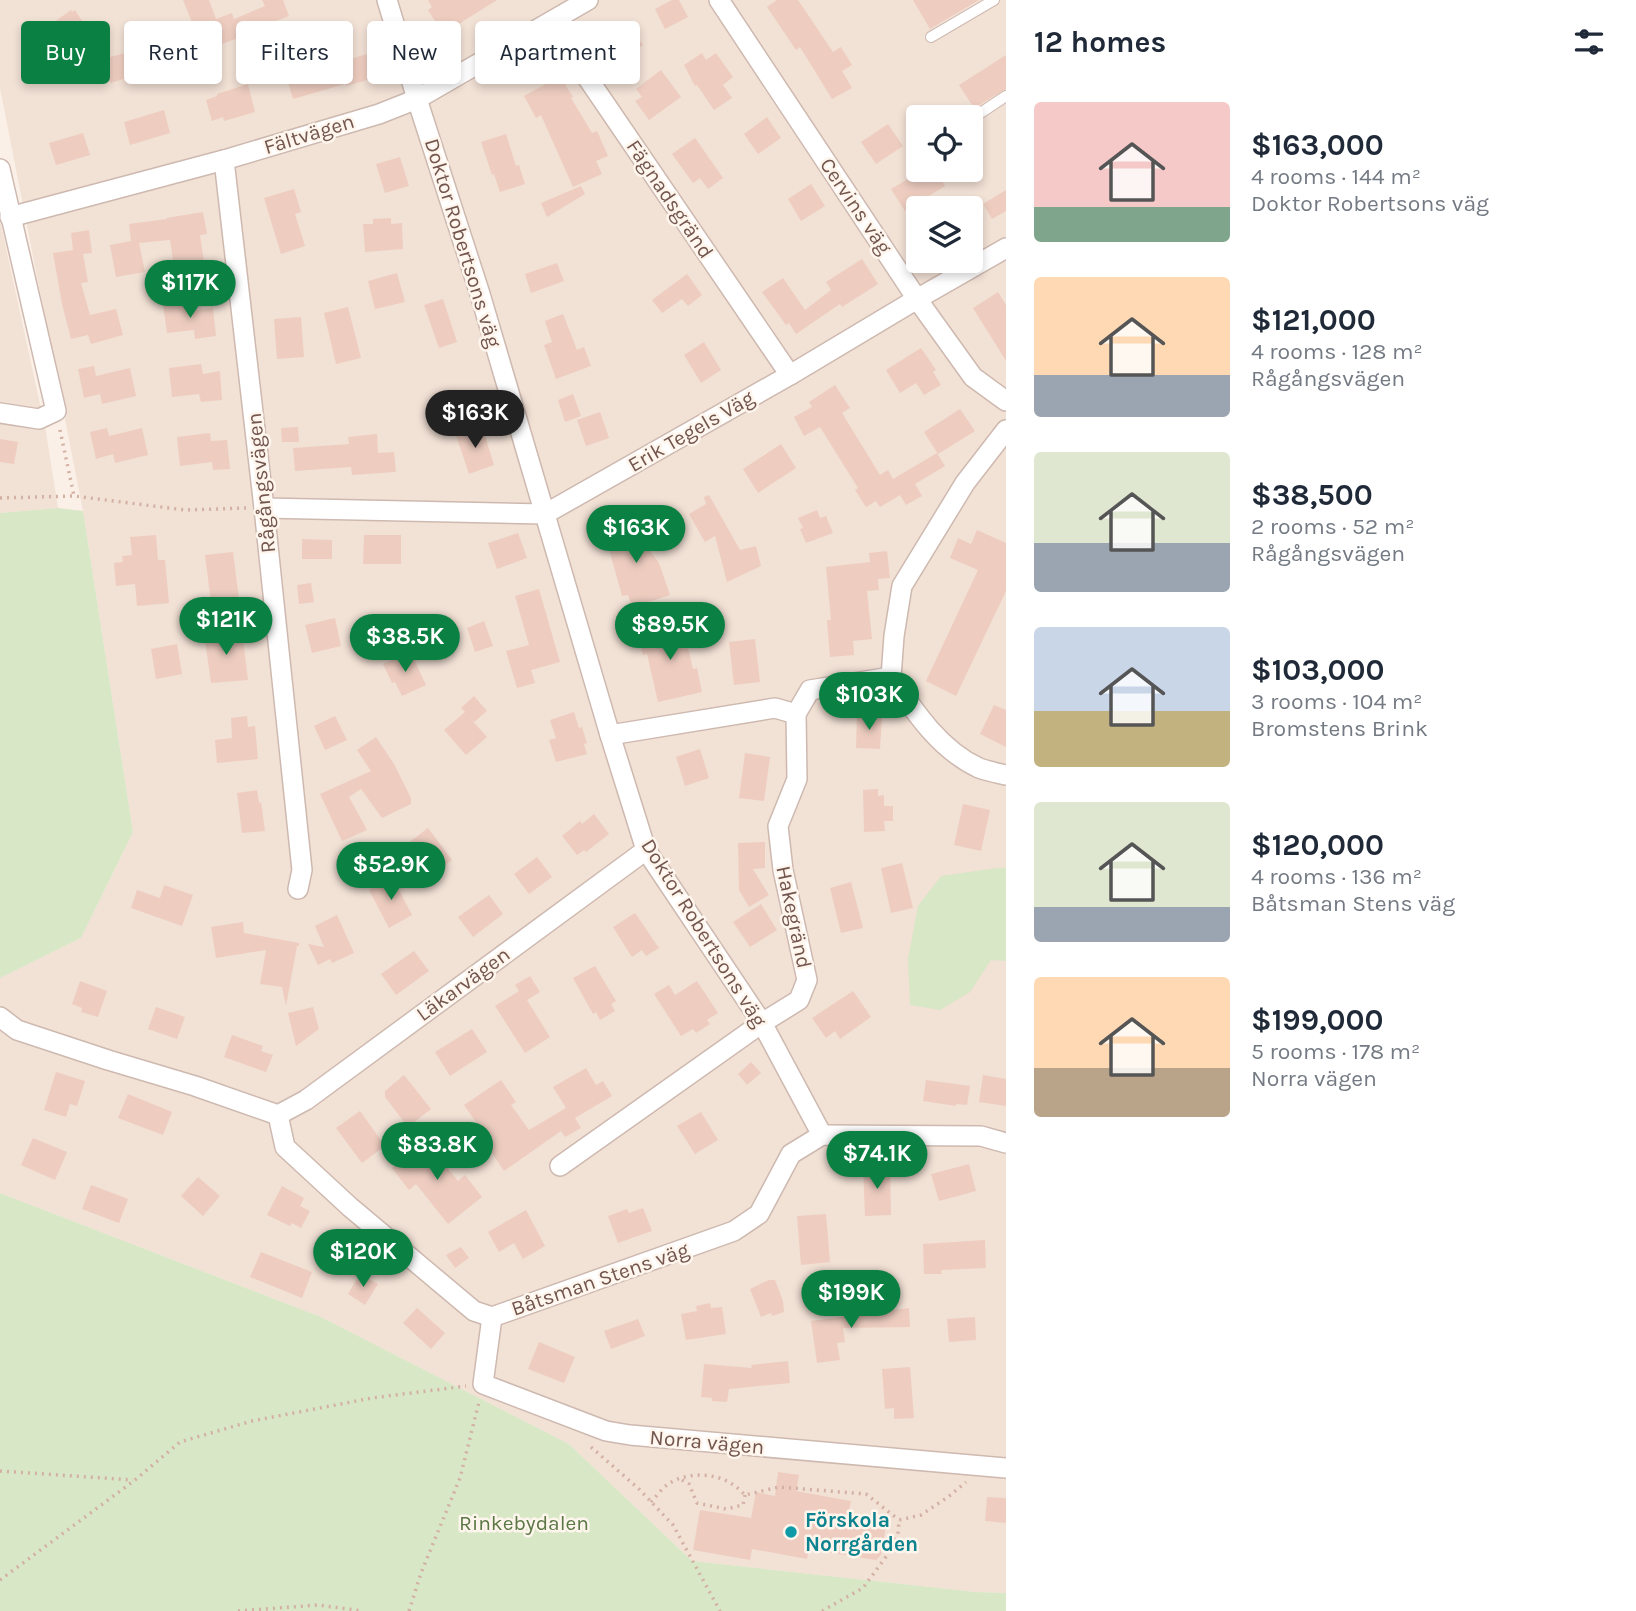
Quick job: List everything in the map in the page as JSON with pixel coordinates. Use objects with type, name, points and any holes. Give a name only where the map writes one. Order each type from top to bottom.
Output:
[{"type":"street","name":"Doktor Robertsons väg","points":[[387,0],[480,294],[646,850],[762,1023],[822,1135]]},
{"type":"street","name":"Fältvägen","points":[[553,21],[588,0]]},
{"type":"street","name":"Cervins väg","points":[[719,0],[917,299],[973,377],[1006,401]]},
{"type":"street","name":"Fältvägen","points":[[10,217],[224,160],[379,114],[417,99],[475,66]]},
{"type":"street","name":"Fägnadsgränd","points":[[592,84],[790,375]]},
{"type":"street","name":"Rågångsvägen","points":[[224,160],[302,870],[298,889]]},
{"type":"street","points":[[0,169],[56,411],[39,419],[0,413]]},
{"type":"street","name":"Erik Tegels Väg","points":[[545,514],[1006,248]]},
{"type":"street","points":[[1006,430],[965,483],[902,586],[891,677],[916,715],[946,745],[980,768],[1006,775]]},
{"type":"street","points":[[264,508],[545,514]]},
{"type":"street","points":[[610,735],[775,708],[796,714],[810,690],[891,677]]},
{"type":"street","name":"Hakegränd","points":[[560,1166],[762,1023],[799,1000],[807,980],[783,870],[778,826],[797,779],[796,714]]},
{"type":"street","name":"Läkarvägen","points":[[278,1115],[306,1100],[646,850]]},
{"type":"street","points":[[0,1017],[17,1030],[278,1115]]},
{"type":"street","name":"Båtsman Stens väg","points":[[278,1115],[285,1147],[350,1207],[474,1311],[492,1317],[734,1231],[759,1214],[791,1154],[822,1135]]},
{"type":"street","points":[[822,1135],[981,1136],[1006,1143]]},
{"type":"street","points":[[483,1384],[492,1317]]},
{"type":"street","name":"Norra vägen","points":[[483,1384],[606,1431],[1006,1468]]},
{"type":"lane","points":[[931,37],[993,0]]},
{"type":"lane","points":[[983,111],[1006,96]]},
{"type":"path","points":[[56,411],[74,496]]},
{"type":"path","points":[[0,498],[74,496],[185,510],[264,508]]},
{"type":"path","points":[[0,1580],[135,1480],[180,1442],[252,1421],[372,1398],[483,1384],[460,1478],[421,1573],[409,1611]]},
{"type":"path","points":[[582,1422],[590,1446],[673,1525],[720,1611]]},
{"type":"path","points":[[0,1471],[135,1480]]},
{"type":"path","points":[[651,1502],[667,1485],[695,1475],[713,1476],[731,1483],[745,1495]]},
{"type":"path","points":[[680,1479],[690,1484],[697,1503],[726,1509],[743,1505],[745,1495]]},
{"type":"path","points":[[899,1520],[920,1515],[970,1479]]},
{"type":"path","points":[[745,1495],[779,1487],[866,1494],[899,1520]]},
{"type":"path","points":[[822,1611],[863,1588],[888,1554],[898,1534],[899,1520]]},
{"type":"path","points":[[239,1611],[317,1605],[363,1611]]},
{"type":"shaded area","points":[[0,0],[1006,0],[1006,1593],[692,1561],[569,1444],[321,1317],[0,1193],[0,978],[81,938],[133,832],[83,511],[0,88]]},
{"type":"shaded area","points":[[0,220],[46,432],[58,508],[0,513]]},
{"type":"green space","points":[[58,508],[83,511],[133,832],[81,938],[0,978],[0,513]]},
{"type":"green space","points":[[1006,868],[1006,961],[991,960],[970,992],[940,1010],[910,1005],[908,959],[918,906],[941,876]]},
{"type":"green space","name":"Rinkebydalen","points":[[0,1193],[321,1317],[569,1444],[692,1561],[1006,1593],[1006,1611],[0,1611]]},
{"type":"building","points":[[183,0],[209,0],[216,19],[232,13],[234,19],[265,6],[262,0],[283,0],[289,16],[276,21],[236,21],[236,39],[222,44],[222,21],[191,21]]},
{"type":"building","points":[[428,0],[497,0],[461,23],[435,21],[428,10],[432,7]]},
{"type":"building","points":[[672,0],[679,0],[688,17],[665,29],[655,9]]},
{"type":"building","points":[[777,0],[798,0],[833,52],[841,47],[852,65],[842,71],[852,88],[832,99],[800,47],[796,50],[767,7]]},
{"type":"building","points":[[913,0],[979,0],[930,29]]},
{"type":"building","points":[[75,10],[82,21],[56,21]]},
{"type":"building","points":[[124,53],[124,79],[110,83],[110,57]]},
{"type":"building","points":[[702,53],[706,60],[716,53],[733,77],[723,85],[732,98],[714,110],[697,85],[695,86],[684,65]]},
{"type":"building","points":[[367,54],[367,80],[353,84],[353,58]]},
{"type":"building","points":[[1006,55],[1006,89],[979,105],[972,105],[959,85]]},
{"type":"building","points":[[661,70],[681,97],[649,120],[635,101],[642,97],[636,89]]},
{"type":"building","points":[[248,84],[255,112],[224,121],[223,117],[212,121],[206,100]]},
{"type":"building","points":[[288,84],[345,84],[293,99]]},
{"type":"building","points":[[546,84],[565,84],[592,133],[597,131],[608,156],[596,161],[602,174],[573,187],[541,115],[536,118],[524,96]]},
{"type":"building","points":[[164,110],[170,133],[130,145],[124,122]]},
{"type":"building","points":[[767,117],[781,138],[758,154],[744,134]]},
{"type":"building","points":[[888,124],[903,146],[876,164],[861,142]]},
{"type":"building","points":[[83,133],[90,155],[56,165],[49,143]]},
{"type":"building","points":[[506,134],[525,184],[500,192],[481,142]]},
{"type":"building","points":[[695,138],[723,178],[708,189],[700,178],[693,183],[672,154]]},
{"type":"building","points":[[400,157],[409,186],[385,193],[376,164]]},
{"type":"building","points":[[906,180],[943,182],[945,186],[929,196],[906,196],[905,211],[891,189]]},
{"type":"building","points":[[811,184],[825,206],[801,221],[788,199]]},
{"type":"building","points":[[581,186],[585,194],[547,217],[541,203]]},
{"type":"building","points":[[294,189],[301,212],[295,214],[305,246],[281,254],[264,198]]},
{"type":"building","points":[[1006,190],[1006,211],[992,219],[983,204]]},
{"type":"building","points":[[203,212],[207,234],[200,235],[204,262],[174,267],[170,240],[139,243],[145,272],[116,277],[110,245],[131,241],[129,224]]},
{"type":"building","points":[[391,218],[391,224],[402,223],[403,249],[365,252],[363,224],[373,224],[373,219]]},
{"type":"building","points":[[89,230],[92,253],[83,254],[88,282],[81,283],[90,315],[116,309],[123,335],[91,344],[88,335],[71,339],[53,253],[73,250],[71,233]]},
{"type":"building","points":[[862,259],[878,284],[842,307],[840,304],[796,334],[789,323],[786,325],[762,292],[783,278],[805,310],[831,290],[826,282]]},
{"type":"building","points":[[557,263],[564,281],[531,293],[525,274]]},
{"type":"building","points":[[397,273],[405,302],[375,309],[368,281]]},
{"type":"building","points":[[687,274],[702,295],[688,306],[682,299],[662,313],[652,300]]},
{"type":"building","points":[[998,292],[1006,305],[1006,361],[973,308]]},
{"type":"building","points":[[443,299],[457,342],[439,348],[424,305]]},
{"type":"building","points":[[196,301],[197,310],[213,308],[216,336],[195,339],[194,330],[167,333],[163,305]]},
{"type":"building","points":[[348,307],[361,358],[336,364],[324,313]]},
{"type":"building","points":[[563,314],[577,350],[584,347],[591,366],[556,379],[544,345],[552,342],[545,321]]},
{"type":"building","points":[[301,317],[304,357],[277,359],[274,319]]},
{"type":"building","points":[[704,342],[721,370],[701,383],[684,355]]},
{"type":"building","points":[[921,348],[936,370],[933,372],[941,385],[924,395],[916,383],[900,393],[886,370]]},
{"type":"building","points":[[201,364],[203,374],[220,371],[222,400],[201,402],[199,394],[172,397],[169,368]]},
{"type":"building","points":[[94,366],[96,376],[130,368],[136,396],[102,404],[100,394],[84,398],[78,369]]},
{"type":"building","points":[[835,385],[850,408],[842,413],[880,475],[888,470],[893,479],[937,453],[945,466],[915,484],[922,496],[906,505],[900,495],[880,507],[876,501],[866,507],[855,490],[858,488],[820,427],[804,436],[794,417],[812,407],[809,402]]},
{"type":"building","points":[[573,394],[581,416],[565,422],[558,400]]},
{"type":"building","points":[[960,409],[975,431],[938,454],[924,432]]},
{"type":"building","points":[[600,412],[609,438],[586,446],[577,420]]},
{"type":"building","points":[[482,426],[494,465],[469,474],[456,435]]},
{"type":"building","points":[[298,427],[299,442],[282,442],[281,428]]},
{"type":"building","points":[[107,428],[109,436],[142,428],[148,455],[115,463],[113,454],[96,459],[90,432]]},
{"type":"building","points":[[210,433],[211,441],[227,440],[230,469],[213,470],[212,462],[180,466],[177,437]]},
{"type":"building","points":[[377,434],[378,453],[394,452],[396,472],[352,475],[351,467],[295,471],[293,448],[349,444],[348,437]]},
{"type":"building","points":[[0,439],[18,442],[14,464],[0,462]]},
{"type":"building","points":[[781,444],[796,468],[758,493],[743,469]]},
{"type":"building","points":[[709,495],[740,550],[756,546],[761,566],[727,582],[715,536],[705,542],[689,514],[706,504],[704,497]]},
{"type":"building","points":[[817,510],[820,518],[826,516],[833,533],[806,543],[798,518]]},
{"type":"building","points":[[632,513],[640,538],[659,563],[670,595],[632,607],[628,595],[622,596],[609,549],[613,547],[610,540],[618,536],[612,518]]},
{"type":"building","points":[[977,530],[1006,543],[1006,591],[956,696],[926,681],[978,570],[950,558],[958,538],[971,544]]},
{"type":"building","points":[[518,533],[527,558],[497,569],[488,543]]},
{"type":"building","points":[[156,535],[158,560],[165,560],[169,603],[137,606],[135,584],[116,586],[114,563],[123,562],[122,556],[132,555],[130,537]]},
{"type":"building","points":[[364,535],[401,535],[401,564],[363,564]]},
{"type":"building","points":[[302,539],[332,540],[332,559],[302,559]]},
{"type":"building","points":[[887,551],[890,578],[878,579],[879,590],[867,591],[872,639],[853,641],[854,655],[830,657],[827,620],[831,620],[826,567],[870,562],[869,553]]},
{"type":"building","points":[[233,552],[239,599],[211,602],[205,555]]},
{"type":"building","points":[[311,583],[314,602],[299,604],[297,585]]},
{"type":"building","points":[[539,589],[560,662],[531,670],[535,683],[517,688],[506,651],[529,645],[515,596]]},
{"type":"building","points":[[335,618],[341,646],[312,653],[305,625]]},
{"type":"building","points":[[484,621],[493,646],[475,652],[467,628]]},
{"type":"building","points":[[682,622],[693,669],[697,668],[702,692],[658,702],[647,654],[643,655],[638,632]]},
{"type":"building","points":[[232,629],[234,641],[243,640],[248,680],[211,683],[204,633]]},
{"type":"building","points":[[755,639],[760,682],[734,685],[729,642]]},
{"type":"building","points":[[177,644],[182,674],[156,679],[151,649]]},
{"type":"building","points":[[410,651],[426,685],[402,696],[383,664]]},
{"type":"building","points":[[474,696],[487,711],[474,722],[469,717],[487,737],[466,755],[444,730],[465,712],[461,708]]},
{"type":"building","points":[[994,705],[1006,710],[1006,747],[980,734]]},
{"type":"building","points":[[574,712],[587,743],[584,744],[587,754],[556,762],[549,740],[556,738],[550,720]]},
{"type":"building","points":[[857,715],[882,716],[880,749],[856,748]]},
{"type":"building","points":[[247,716],[248,727],[255,726],[258,759],[217,763],[215,740],[232,738],[231,718]]},
{"type":"building","points":[[335,716],[347,740],[325,750],[314,726]]},
{"type":"building","points":[[376,737],[394,764],[411,798],[411,804],[382,818],[361,789],[349,797],[367,830],[342,841],[320,794],[371,771],[357,750]]},
{"type":"building","points":[[700,749],[709,778],[685,786],[676,757]]},
{"type":"building","points":[[745,753],[770,757],[764,801],[739,798]]},
{"type":"building","points":[[878,789],[878,796],[884,795],[884,806],[893,806],[893,821],[884,821],[885,831],[864,832],[863,790]]},
{"type":"building","points":[[257,790],[265,831],[242,833],[237,793]]},
{"type":"building","points":[[963,804],[990,810],[981,851],[954,845]]},
{"type":"building","points":[[594,814],[609,834],[586,852],[584,850],[577,855],[562,836],[580,821],[582,824]]},
{"type":"building","points":[[428,828],[452,860],[427,878],[403,847]]},
{"type":"building","points":[[765,842],[765,868],[753,869],[769,895],[749,907],[739,890],[738,843]]},
{"type":"building","points":[[537,857],[552,877],[529,894],[514,874]]},
{"type":"building","points":[[902,863],[913,908],[891,913],[881,868]]},
{"type":"building","points":[[392,877],[412,915],[389,928],[369,890]]},
{"type":"building","points":[[851,882],[863,928],[841,933],[830,888]]},
{"type":"building","points":[[164,885],[193,895],[182,926],[131,908],[137,890],[160,898]]},
{"type":"building","points":[[489,895],[503,914],[473,937],[458,917]]},
{"type":"building","points":[[761,904],[777,930],[750,947],[733,922]]},
{"type":"building","points":[[635,913],[659,948],[646,956],[642,950],[632,957],[613,927]]},
{"type":"building","points":[[337,915],[354,953],[332,963],[330,959],[318,965],[308,944],[324,947],[315,926]]},
{"type":"building","points":[[243,922],[244,933],[299,943],[286,1006],[282,987],[260,984],[266,950],[216,958],[211,927]]},
{"type":"building","points":[[414,951],[429,971],[396,995],[381,974]]},
{"type":"building","points":[[595,966],[616,1001],[611,1004],[615,1011],[600,1020],[596,1012],[593,1014],[573,978]]},
{"type":"building","points":[[530,976],[540,992],[527,1000],[550,1037],[525,1053],[495,1006],[519,991],[515,985]]},
{"type":"building","points":[[80,981],[107,991],[98,1017],[81,1012],[82,1008],[72,1004]]},
{"type":"building","points":[[697,981],[718,1013],[707,1020],[710,1024],[696,1033],[693,1029],[681,1036],[654,994],[669,985],[675,995]]},
{"type":"building","points":[[853,991],[871,1017],[840,1039],[835,1031],[826,1038],[812,1018]]},
{"type":"building","points":[[156,1007],[185,1017],[177,1039],[148,1029]]},
{"type":"building","points":[[313,1007],[319,1029],[296,1046],[288,1013]]},
{"type":"building","points":[[472,1029],[487,1052],[450,1076],[435,1052]]},
{"type":"building","points":[[232,1035],[263,1046],[261,1051],[273,1055],[266,1072],[224,1057]]},
{"type":"building","points":[[751,1062],[761,1073],[747,1085],[738,1074]]},
{"type":"building","points":[[586,1068],[596,1085],[603,1081],[612,1096],[575,1118],[581,1128],[565,1137],[561,1131],[504,1171],[488,1147],[492,1145],[464,1105],[501,1080],[516,1102],[511,1105],[529,1130],[566,1108],[553,1087]]},
{"type":"building","points":[[56,1072],[85,1081],[77,1106],[70,1104],[66,1117],[44,1110]]},
{"type":"building","points":[[404,1075],[431,1109],[408,1127],[385,1097],[385,1091]]},
{"type":"building","points":[[983,1075],[1006,1079],[1006,1106],[979,1102]]},
{"type":"building","points":[[926,1080],[970,1086],[967,1105],[923,1101]]},
{"type":"building","points":[[128,1094],[172,1112],[163,1135],[118,1118]]},
{"type":"building","points":[[360,1111],[385,1146],[362,1163],[336,1128]]},
{"type":"building","points":[[701,1112],[718,1140],[695,1154],[677,1126]]},
{"type":"building","points":[[33,1138],[67,1152],[55,1180],[21,1165]]},
{"type":"building","points":[[426,1141],[458,1181],[465,1175],[482,1197],[448,1224],[416,1184],[409,1190],[392,1168]]},
{"type":"building","points":[[969,1164],[976,1191],[939,1201],[931,1174]]},
{"type":"building","points":[[863,1166],[890,1166],[891,1215],[865,1216]]},
{"type":"building","points":[[198,1177],[220,1196],[203,1216],[181,1196]]},
{"type":"building","points":[[91,1185],[128,1199],[119,1223],[82,1209]]},
{"type":"building","points":[[282,1186],[304,1198],[300,1206],[310,1211],[301,1228],[267,1215]]},
{"type":"building","points":[[643,1208],[652,1231],[618,1243],[608,1216],[627,1209],[629,1213]]},
{"type":"building","points":[[526,1210],[545,1246],[523,1259],[514,1243],[499,1252],[488,1232]]},
{"type":"building","points":[[826,1214],[830,1262],[801,1265],[797,1216]]},
{"type":"building","points":[[985,1240],[986,1268],[941,1270],[942,1274],[924,1274],[923,1244]]},
{"type":"building","points":[[461,1247],[469,1258],[455,1268],[446,1255]]},
{"type":"building","points":[[261,1252],[312,1272],[302,1298],[250,1277]]},
{"type":"building","points":[[853,1270],[854,1289],[829,1290],[828,1271]]},
{"type":"building","points":[[360,1274],[378,1284],[365,1305],[348,1294]]},
{"type":"building","points":[[775,1280],[784,1312],[761,1317],[750,1289]]},
{"type":"building","points":[[710,1303],[711,1308],[722,1307],[726,1334],[686,1340],[681,1314],[697,1311],[696,1306]]},
{"type":"building","points":[[417,1308],[445,1333],[431,1349],[403,1323]]},
{"type":"building","points":[[909,1308],[910,1327],[843,1328],[845,1342],[837,1343],[840,1360],[817,1363],[811,1321]]},
{"type":"building","points":[[975,1317],[976,1340],[949,1342],[947,1319]]},
{"type":"building","points":[[638,1319],[645,1336],[611,1349],[604,1331]]},
{"type":"building","points":[[539,1342],[575,1357],[564,1383],[528,1369]]},
{"type":"building","points":[[788,1361],[790,1383],[729,1389],[727,1402],[701,1397],[704,1364],[752,1368],[751,1365]]},
{"type":"building","points":[[910,1367],[914,1418],[894,1419],[894,1408],[885,1409],[882,1369]]},
{"type":"building","name":"Förskola Norrgården","points":[[778,1472],[799,1475],[796,1491],[851,1501],[848,1515],[887,1521],[881,1555],[876,1560],[809,1549],[807,1559],[752,1549],[750,1560],[693,1550],[700,1510],[751,1518],[756,1492],[775,1496]]},
{"type":"building","points":[[987,1497],[1006,1498],[1006,1523],[985,1521]]},
{"type":"place","name":"Förskola Norrgården","points":[[791,1532]]}]
